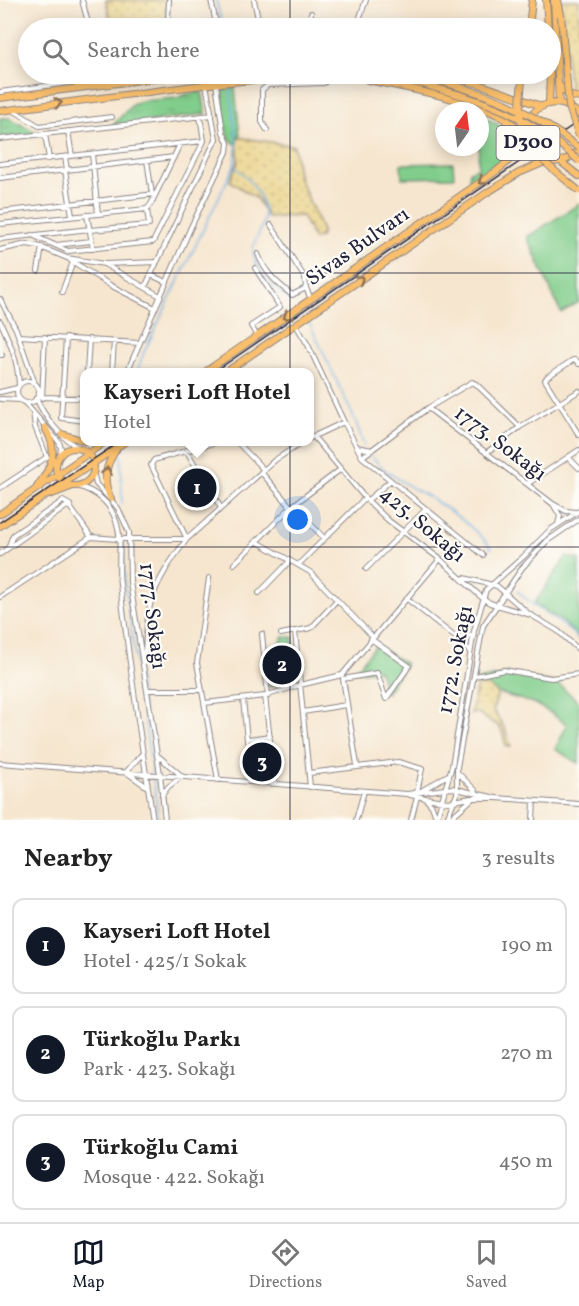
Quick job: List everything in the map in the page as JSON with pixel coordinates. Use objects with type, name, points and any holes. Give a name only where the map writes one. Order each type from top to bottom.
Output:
[{"type":"highway","points":[[531,18],[532,0]]},
{"type":"highway","points":[[546,0],[547,18]]},
{"type":"highway","name":"D300","points":[[556,0],[561,16],[569,107],[579,136]]},
{"type":"highway","name":"D300","points":[[556,0],[556,18]]},
{"type":"highway","points":[[0,98],[110,84]]},
{"type":"highway","points":[[0,111],[206,84]]},
{"type":"highway","points":[[387,84],[456,102]]},
{"type":"highway","points":[[422,84],[480,100],[513,114],[550,136],[579,161]]},
{"type":"highway","points":[[452,84],[478,91],[511,104],[538,119],[579,149],[561,162],[547,161],[535,155],[522,131],[508,120],[489,111]]},
{"type":"highway","points":[[479,84],[542,106]]},
{"type":"highway","name":"D300","points":[[522,84],[519,107],[521,126],[526,140],[537,154],[579,191]]},
{"type":"highway","name":"D300","points":[[549,103],[550,84]]},
{"type":"highway","name":"D300","points":[[558,84],[559,103]]},
{"type":"highway","points":[[559,84],[568,95],[579,98]]},
{"type":"highway","points":[[527,141],[528,120],[542,106],[559,103],[576,108],[579,115]]},
{"type":"highway","points":[[489,112],[511,128],[515,134],[516,148],[507,164]]},
{"type":"highway","name":"Sivas Bulvarı","points":[[211,368],[507,164],[527,141]]},
{"type":"highway","name":"Sivas Bulvarı","points":[[232,368],[488,192],[519,173],[547,161]]},
{"type":"highway","points":[[561,162],[579,176]]},
{"type":"highway","points":[[35,491],[52,458],[52,443],[45,427]]},
{"type":"highway","points":[[62,434],[80,440]]},
{"type":"highway","points":[[0,514],[98,446]]},
{"type":"highway","points":[[0,526],[117,446]]},
{"type":"highway","points":[[111,499],[106,488],[105,473],[110,459],[120,446]]},
{"type":"highway","points":[[43,497],[75,486],[89,481],[93,472],[93,462],[88,454],[80,449],[67,450],[60,456],[56,466],[58,476],[64,483],[75,486]]},
{"type":"street","points":[[82,0],[87,18]]},
{"type":"street","points":[[168,18],[169,0]]},
{"type":"street","points":[[211,0],[215,18]]},
{"type":"street","points":[[254,0],[258,18]]},
{"type":"street","points":[[360,18],[366,0]]},
{"type":"street","points":[[310,18],[311,13]]},
{"type":"street","points":[[0,92],[60,84]]},
{"type":"street","points":[[145,287],[216,136],[206,84]]},
{"type":"street","points":[[129,368],[227,152],[228,143],[216,84]]},
{"type":"street","points":[[267,130],[262,123],[262,90],[268,84]]},
{"type":"street","points":[[12,109],[39,126],[112,117]]},
{"type":"street","points":[[0,139],[212,115]]},
{"type":"street","points":[[32,235],[68,251],[153,242],[204,141],[200,116]]},
{"type":"street","points":[[68,131],[72,156]]},
{"type":"street","points":[[45,134],[49,159]]},
{"type":"street","points":[[216,136],[225,135]]},
{"type":"street","points":[[0,164],[204,141]]},
{"type":"street","points":[[0,239],[149,225],[147,209],[180,144]]},
{"type":"street","points":[[92,154],[98,214]]},
{"type":"street","points":[[65,157],[72,216]]},
{"type":"street","points":[[0,178],[174,157]]},
{"type":"street","points":[[147,160],[153,194]]},
{"type":"street","points":[[0,212],[153,194]]},
{"type":"street","points":[[0,224],[147,209]]},
{"type":"street","points":[[87,215],[93,249]]},
{"type":"street","points":[[271,225],[305,278],[311,299]]},
{"type":"street","points":[[54,245],[92,241]]},
{"type":"street","points":[[0,250],[27,244],[42,248],[67,258],[110,285],[155,308]]},
{"type":"street","points":[[38,271],[42,248]]},
{"type":"street","points":[[258,254],[271,278],[292,296],[306,288]]},
{"type":"street","points":[[67,258],[104,264],[157,262]]},
{"type":"street","points":[[62,292],[73,262]]},
{"type":"street","points":[[104,264],[160,296]]},
{"type":"street","points":[[255,268],[280,307],[250,326],[257,336]]},
{"type":"street","points":[[151,275],[166,282]]},
{"type":"street","points":[[0,298],[19,336],[46,416],[80,449]]},
{"type":"street","points":[[0,321],[16,361],[17,395],[60,443],[60,456]]},
{"type":"street","points":[[295,324],[308,345],[362,457],[483,555]]},
{"type":"street","points":[[0,336],[6,334]]},
{"type":"street","points":[[19,336],[139,343]]},
{"type":"street","points":[[39,397],[45,337]]},
{"type":"street","points":[[66,338],[62,418],[80,420]]},
{"type":"street","points":[[87,368],[89,339]]},
{"type":"street","points":[[112,368],[114,341]]},
{"type":"street","points":[[579,364],[573,360],[546,378],[546,382],[579,435]]},
{"type":"street","points":[[0,392],[25,381],[35,384]]},
{"type":"street","points":[[362,457],[428,408],[473,382],[520,427]]},
{"type":"street","points":[[486,453],[520,427],[579,391]]},
{"type":"street","points":[[0,399],[32,402],[39,397],[80,398]]},
{"type":"street","name":"1773. Sokağı","points":[[428,408],[553,504],[566,510],[579,511]]},
{"type":"street","points":[[0,488],[47,457],[35,427],[33,412]]},
{"type":"street","points":[[314,436],[344,422]]},
{"type":"street","name":"425. Sokağı","points":[[314,440],[389,521],[440,559],[483,598],[497,605],[531,615]]},
{"type":"street","points":[[187,538],[151,465],[154,460],[200,446]]},
{"type":"street","points":[[241,446],[292,507],[324,538]]},
{"type":"street","points":[[143,667],[149,610],[153,596],[167,567],[187,538],[262,471],[296,446]]},
{"type":"street","points":[[357,447],[372,450]]},
{"type":"street","points":[[186,450],[221,508]]},
{"type":"street","points":[[527,484],[579,450]]},
{"type":"street","points":[[568,457],[579,468]]},
{"type":"street","points":[[234,564],[292,507],[340,469]]},
{"type":"street","name":"1777. Sokağı","points":[[93,472],[96,483],[123,516],[129,538],[130,582],[165,820]]},
{"type":"street","points":[[298,565],[324,538],[390,480]]},
{"type":"street","name":"1777. Sokağı","points":[[75,486],[95,493],[107,504],[117,523],[119,581],[153,820]]},
{"type":"street","points":[[7,548],[13,535],[63,501],[67,502],[91,537]]},
{"type":"street","name":"1773. Sokağı","points":[[553,504],[560,516],[558,524]]},
{"type":"street","points":[[0,554],[66,506],[70,507]]},
{"type":"street","points":[[366,569],[426,509]]},
{"type":"street","name":"1772. Sokağı","points":[[436,819],[449,774],[470,652],[483,598],[491,584],[550,530],[579,511]]},
{"type":"street","name":"1772. Sokağı","points":[[447,820],[458,789],[457,772],[483,626],[522,568],[547,541],[579,519]]},
{"type":"street","points":[[0,597],[91,537],[187,538]]},
{"type":"street","points":[[205,703],[267,696],[300,685],[342,677],[377,674],[386,699],[409,666],[372,638],[314,576],[256,541]]},
{"type":"street","points":[[357,765],[342,677],[372,638],[440,559]]},
{"type":"street","points":[[259,593],[290,561]]},
{"type":"street","name":"425. Sokağı","points":[[460,577],[497,585],[531,615],[558,631],[579,650]]},
{"type":"street","points":[[209,578],[197,663],[218,780]]},
{"type":"street","points":[[407,599],[456,637],[470,652]]},
{"type":"street","points":[[281,634],[311,628],[337,600]]},
{"type":"street","points":[[295,631],[310,787]]},
{"type":"street","points":[[262,634],[275,784]]},
{"type":"street","points":[[456,637],[474,635]]},
{"type":"street","points":[[474,676],[504,670],[550,678],[579,674]]},
{"type":"street","points":[[147,690],[202,690]]},
{"type":"street","points":[[243,699],[251,782]]},
{"type":"street","points":[[303,712],[346,705]]},
{"type":"street","points":[[248,739],[270,736]]},
{"type":"street","points":[[126,772],[143,754]]},
{"type":"street","points":[[156,754],[182,776]]},
{"type":"street","points":[[309,773],[357,765],[398,762],[422,769],[411,820]]},
{"type":"street","points":[[0,763],[407,794],[445,788],[496,798]]},
{"type":"street","points":[[126,772],[148,788]]},
{"type":"street","points":[[457,772],[479,793]]},
{"type":"street","points":[[418,793],[449,774]]},
{"type":"street","points":[[162,795],[182,776]]},
{"type":"street","points":[[356,820],[364,791]]},
{"type":"street","points":[[418,793],[432,806],[436,819]]},
{"type":"street","points":[[424,798],[455,802],[474,798],[496,798],[579,804]]},
{"type":"street","points":[[447,820],[474,798]]},
{"type":"street","points":[[533,820],[534,801]]},
{"type":"green space","points":[[235,88],[240,137],[237,137],[238,145],[228,135],[223,107],[224,89]]},
{"type":"green space","points":[[202,92],[206,114],[112,126],[132,105],[140,101],[177,98]]},
{"type":"green space","points":[[0,118],[9,118],[38,133],[0,138]]},
{"type":"green space","points":[[489,120],[508,133],[512,141],[511,149],[497,165],[472,182],[469,177],[470,171],[478,168],[478,156],[489,156]]},
{"type":"green space","points":[[453,163],[454,177],[402,178],[401,164]]},
{"type":"green space","points":[[579,204],[579,302],[561,313],[527,237]]},
{"type":"green space","points":[[566,557],[579,559],[579,639],[563,622],[534,604]]},
{"type":"green space","points":[[282,637],[293,637],[296,681],[269,687],[268,648],[281,647]]},
{"type":"green space","points":[[376,645],[406,664],[386,693],[379,670],[354,672]]},
{"type":"green space","points":[[507,674],[557,683],[579,702],[579,764],[555,749],[567,725],[533,703],[498,693],[488,686],[477,685],[478,680]]},
{"type":"sand","points":[[106,0],[167,0],[167,18],[110,18]]},
{"type":"sand","points":[[561,0],[579,0],[579,96],[570,93]]},
{"type":"sand","points":[[237,137],[294,146],[298,175],[322,231],[320,237],[314,239],[302,216],[268,217],[257,199],[230,181],[238,161]]},
{"type":"sand","points":[[477,685],[488,686],[498,693],[493,710],[505,729],[511,747],[506,746],[499,726],[479,713],[471,714]]},
{"type":"waterway","points":[[216,0],[220,18]]},
{"type":"waterway","points":[[138,368],[234,166],[237,145],[230,86]]},
{"type":"waterway","points":[[235,167],[252,184],[263,207],[263,223],[253,249],[257,265],[273,286],[292,302]]},
{"type":"waterway","points":[[309,322],[356,422],[364,446]]},
{"type":"waterway","points":[[121,453],[122,503]]},
{"type":"waterway","points":[[371,456],[391,474],[462,520],[492,549]]},
{"type":"waterway","points":[[123,543],[125,586],[159,820]]},
{"type":"waterway","points":[[518,591],[579,639]]},
{"type":"tram line","points":[[220,368],[579,121]]},
{"type":"tram line","points":[[0,522],[113,446]]},
{"type":"place","name":"Kayseri Loft Hotel","points":[[197,488]]},
{"type":"place","name":"Türkoğlu Parkı","points":[[282,665]]},
{"type":"place","name":"Türkoğlu Cami","points":[[262,762]]}]
